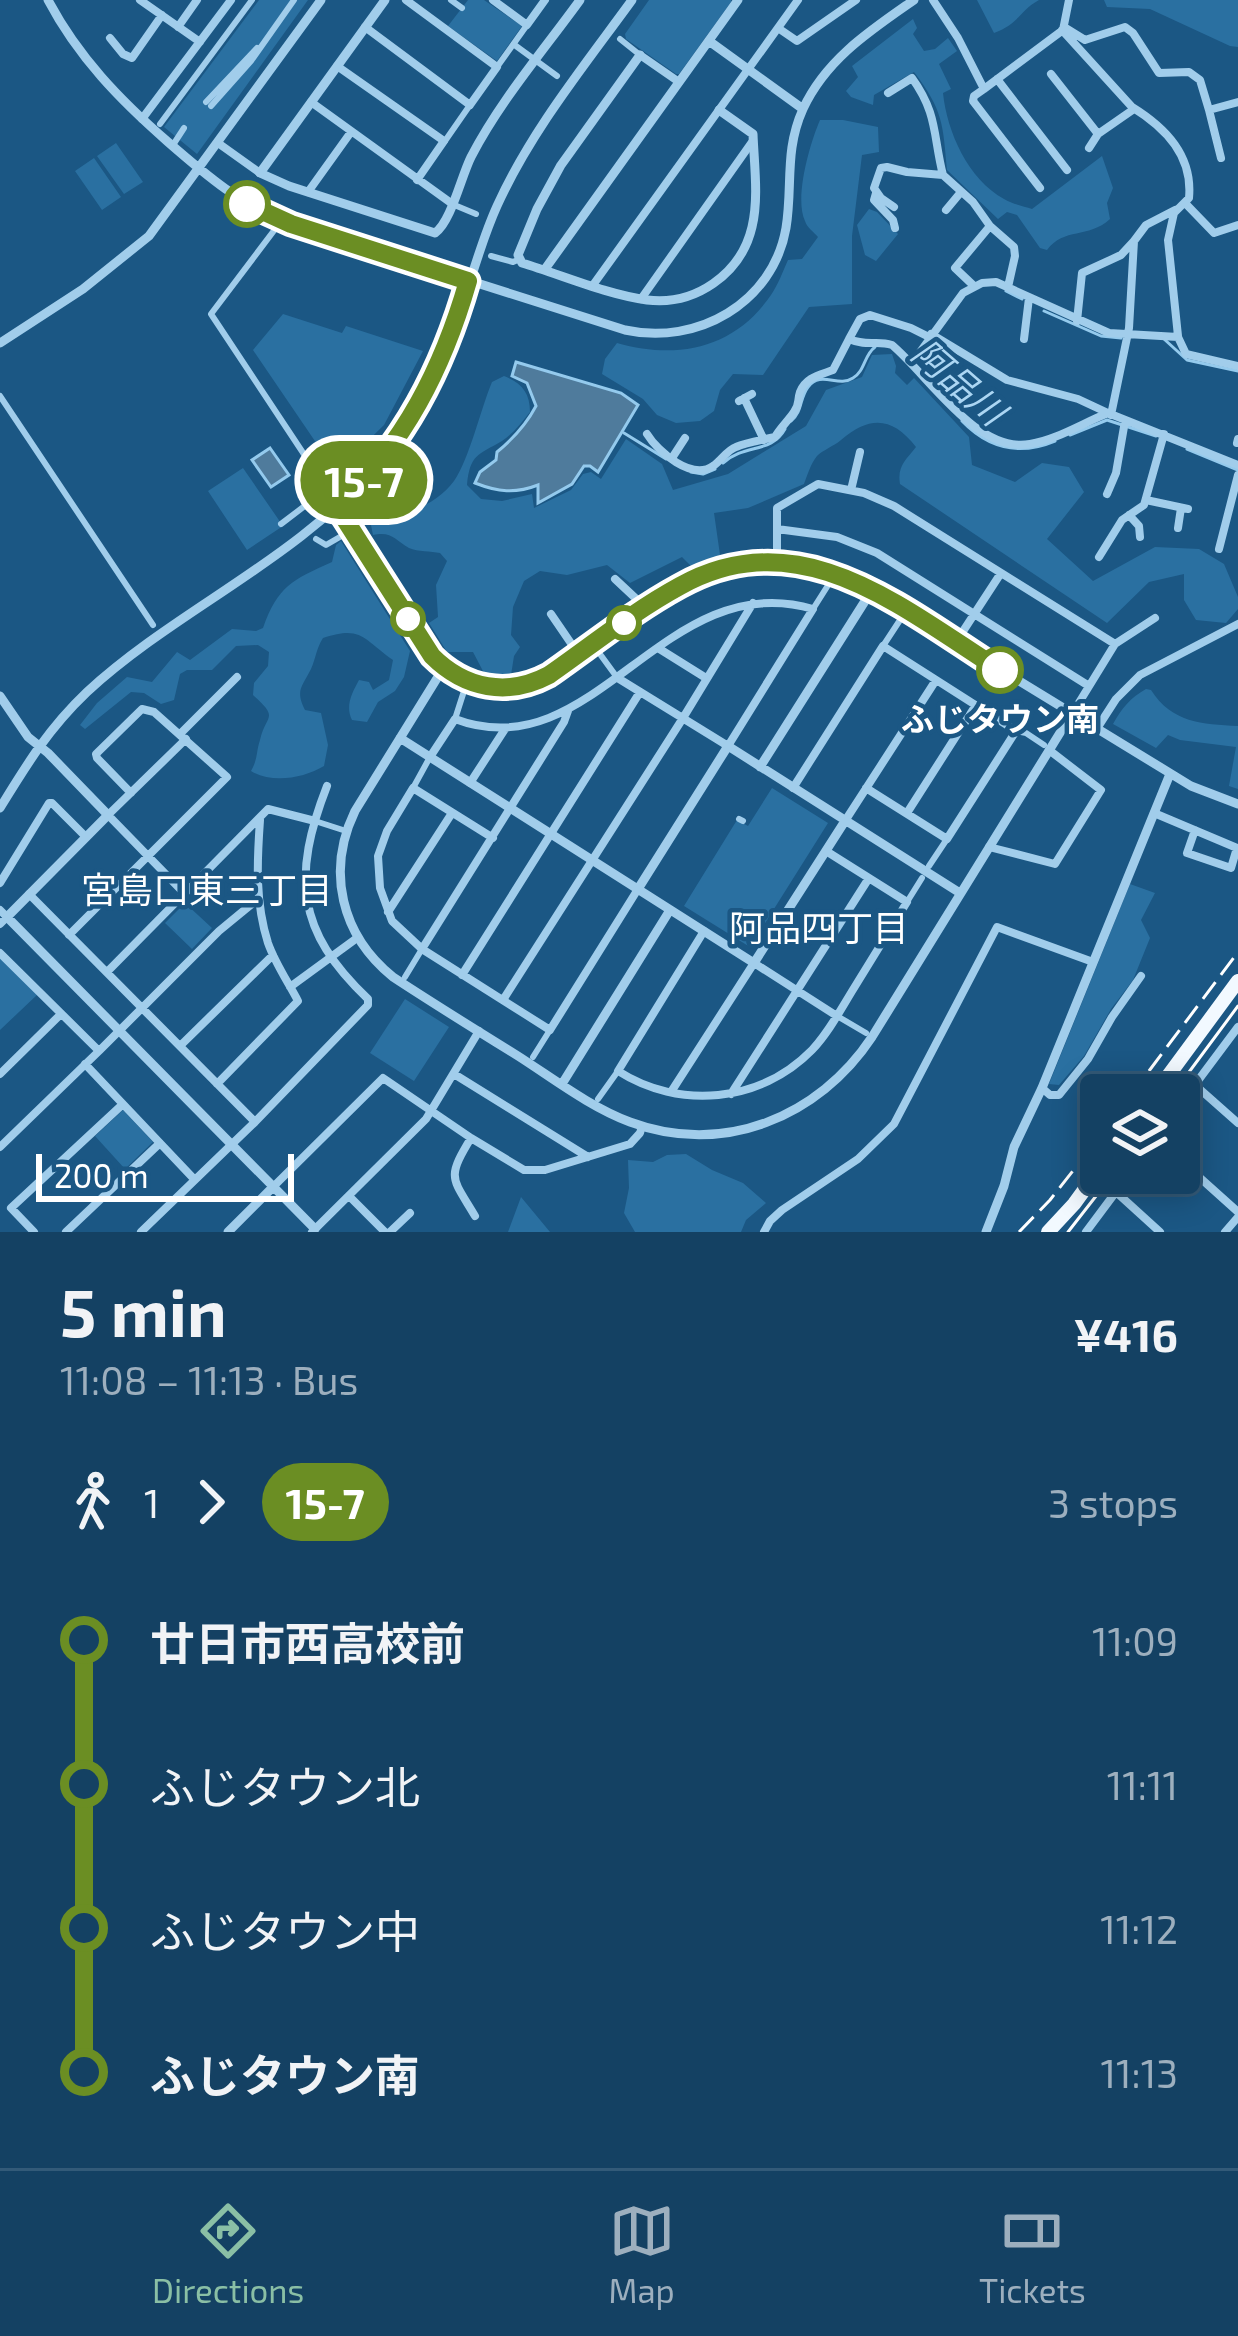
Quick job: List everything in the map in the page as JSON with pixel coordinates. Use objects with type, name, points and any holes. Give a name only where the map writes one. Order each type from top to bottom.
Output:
[{"type":"highway","points":[[1169,1074],[1238,981]]},
{"type":"highway","points":[[1048,1232],[1081,1194]]},
{"type":"street","points":[[48,0],[91,66],[142,119],[235,198],[282,220],[638,333],[676,333],[712,322],[745,302],[762,283],[775,261],[786,225],[791,144],[803,109],[821,78],[850,46],[914,0]]},
{"type":"street","points":[[140,0],[211,56]]},
{"type":"street","points":[[178,27],[197,0]]},
{"type":"street","points":[[142,119],[231,0]]},
{"type":"street","points":[[160,124],[252,0]]},
{"type":"street","points":[[208,104],[274,31],[294,0]]},
{"type":"street","points":[[0,343],[83,289],[158,226],[321,0]]},
{"type":"street","points":[[260,173],[385,0]]},
{"type":"street","points":[[406,0],[497,67]]},
{"type":"street","points":[[451,0],[462,8]]},
{"type":"street","points":[[493,0],[527,26]]},
{"type":"street","points":[[416,180],[545,0]]},
{"type":"street","points":[[218,143],[260,173],[308,193],[435,233],[443,227],[482,138],[580,0]]},
{"type":"street","points":[[1,806],[38,745],[105,676],[300,537],[337,507],[377,464],[418,407],[448,344],[491,219],[518,164],[632,0]]},
{"type":"street","points":[[544,269],[738,0]]},
{"type":"street","points":[[593,285],[798,0]]},
{"type":"street","points":[[778,28],[797,41],[856,0]]},
{"type":"street","points":[[932,0],[960,40],[984,88]]},
{"type":"street","points":[[1040,188],[973,101],[1063,29],[1070,0]]},
{"type":"street","points":[[110,38],[132,58],[162,15]]},
{"type":"street","points":[[1063,29],[1084,40],[1120,26],[1129,29],[1159,73],[1189,72],[1200,80],[1221,158]]},
{"type":"street","points":[[365,27],[470,105]]},
{"type":"street","points":[[1063,29],[1134,109],[1179,148],[1190,184],[1172,217],[1167,247],[1178,337],[1186,355],[1238,366]]},
{"type":"street","points":[[620,39],[680,82]]},
{"type":"street","points":[[709,41],[803,109]]},
{"type":"street","points":[[515,46],[557,76]]},
{"type":"street","points":[[640,56],[561,165],[518,255],[522,262],[641,299],[691,295],[722,277],[749,238],[754,215],[753,134],[719,110]]},
{"type":"street","points":[[337,66],[444,141]]},
{"type":"street","points":[[1051,74],[1098,134]]},
{"type":"street","points":[[888,93],[912,78],[924,94],[936,129],[943,175],[975,203],[1015,252],[1008,286]]},
{"type":"street","points":[[997,79],[1067,170]]},
{"type":"street","points":[[1209,110],[1238,102]]},
{"type":"street","points":[[311,103],[416,180],[476,214]]},
{"type":"street","points":[[1089,148],[1098,134],[1134,109]]},
{"type":"street","points":[[172,146],[184,128]]},
{"type":"street","points":[[308,193],[351,132]]},
{"type":"street","points":[[641,299],[753,141]]},
{"type":"street","points":[[895,228],[874,200],[875,182],[884,167],[943,175]]},
{"type":"street","points":[[946,210],[961,192]]},
{"type":"street","points":[[876,193],[894,206]]},
{"type":"street","points":[[1181,207],[1214,233],[1238,225]]},
{"type":"street","points":[[1077,321],[1082,273],[1121,255],[1146,225],[1181,207]]},
{"type":"street","points":[[281,524],[328,490],[211,314],[282,220]]},
{"type":"street","points":[[974,286],[955,268],[990,226]]},
{"type":"street","points":[[1110,414],[1126,336],[1134,241]]},
{"type":"street","points":[[491,256],[513,262],[520,259]]},
{"type":"street","points":[[912,363],[963,293],[988,282],[1008,286],[1028,301],[1109,333],[1178,337]]},
{"type":"street","points":[[1024,339],[1028,301]]},
{"type":"street","points":[[647,434],[654,446],[672,458],[703,471],[734,447],[775,437],[796,410],[805,383],[836,367],[860,319],[870,315],[930,335],[1007,380],[1078,399],[1163,438],[1238,465]]},
{"type":"street","points":[[849,339],[897,349],[974,427],[1001,443],[1034,444],[1110,414]]},
{"type":"street","points":[[0,396],[153,625]]},
{"type":"street","points":[[745,398],[764,440]]},
{"type":"street","points":[[1107,494],[1126,420]]},
{"type":"street","points":[[672,458],[685,438]]},
{"type":"street","points":[[1099,557],[1122,520],[1144,505],[1163,438]]},
{"type":"street","points":[[851,490],[860,452]]},
{"type":"street","points":[[1220,548],[1238,475]]},
{"type":"street","points":[[777,562],[776,508],[818,484],[851,490],[894,506],[1115,644]]},
{"type":"street","points":[[1146,500],[1185,509],[1178,528]]},
{"type":"street","points":[[337,507],[432,656],[476,685],[511,688],[544,678],[679,586],[705,574],[777,562],[818,568],[872,590],[1096,730],[1208,795],[1238,804]]},
{"type":"street","points":[[1129,515],[1139,526],[1140,536]]},
{"type":"street","points":[[777,529],[824,534],[864,547],[1089,686]]},
{"type":"street","points":[[316,539],[326,545],[345,533]]},
{"type":"street","points":[[956,642],[1001,573]]},
{"type":"street","points":[[615,579],[646,608]]},
{"type":"street","points":[[533,1057],[832,579]]},
{"type":"street","points":[[760,767],[872,590]]},
{"type":"street","points":[[455,719],[486,728],[535,723],[568,711],[706,617],[753,603],[780,602],[813,609]]},
{"type":"street","points":[[502,1000],[753,603]]},
{"type":"street","points":[[551,614],[579,655]]},
{"type":"street","points":[[793,788],[902,616]]},
{"type":"street","points":[[444,668],[346,831],[340,888],[357,938],[392,977],[612,1115],[694,1135],[737,1132],[778,1119],[815,1099],[847,1071],[1115,644],[1155,618]]},
{"type":"street","points":[[1096,730],[1115,698],[1140,675],[1238,623]]},
{"type":"street","points":[[883,646],[1026,733],[1101,790],[1055,863],[989,847]]},
{"type":"street","points":[[658,648],[706,679]]},
{"type":"street","points":[[597,650],[616,676],[960,893]]},
{"type":"street","points":[[236,677],[131,793],[2,917],[313,1230],[426,1119],[479,1031]]},
{"type":"street","points":[[671,1092],[936,680]]},
{"type":"street","points":[[465,688],[455,719],[387,831],[378,856],[380,888],[397,928],[422,949],[550,1030]]},
{"type":"street","points":[[462,975],[640,692]]},
{"type":"street","points":[[0,696],[28,736],[184,894]]},
{"type":"street","points":[[907,813],[976,705]]},
{"type":"street","points":[[69,935],[227,777],[154,712],[142,709],[96,754],[131,793]]},
{"type":"street","points":[[405,977],[568,711]]},
{"type":"street","points":[[470,783],[505,728]]},
{"type":"street","points":[[929,866],[1016,731]]},
{"type":"street","points":[[400,738],[866,1033]]},
{"type":"street","points":[[986,1232],[1012,1154],[1170,773]]},
{"type":"street","points":[[142,1232],[368,1005],[330,958],[314,927],[306,893],[308,842],[328,785]]},
{"type":"street","points":[[413,788],[493,838]]},
{"type":"street","points":[[866,788],[947,839]]},
{"type":"street","points":[[0,883],[49,803],[86,838]]},
{"type":"street","points":[[106,972],[268,809],[346,831]]},
{"type":"street","points":[[1152,812],[1195,830],[1237,848],[1231,868],[1186,853],[1195,830]]},
{"type":"street","points":[[388,913],[452,813]]},
{"type":"street","points":[[217,1084],[298,1001],[267,941],[256,877],[260,820]]},
{"type":"street","points":[[826,850],[907,902]]},
{"type":"street","points":[[731,1094],[869,878]]},
{"type":"street","points":[[617,1071],[645,1087],[702,1097],[762,1084],[792,1067],[812,1050],[837,1016],[922,878]]},
{"type":"street","points":[[29,894],[255,1122]]},
{"type":"street","points":[[0,1147],[219,931],[259,898]]},
{"type":"street","points":[[562,1084],[670,910]]},
{"type":"street","points":[[764,1232],[782,1210],[858,1160],[894,1124],[997,927],[1093,962]]},
{"type":"street","points":[[598,1099],[704,931]]},
{"type":"street","points":[[290,987],[357,938]]},
{"type":"street","points":[[0,953],[99,1051]]},
{"type":"street","points":[[179,1046],[273,956]]},
{"type":"street","points":[[1042,1088],[1058,1095],[1088,1059],[1141,976]]},
{"type":"street","points":[[0,1074],[61,1013]]},
{"type":"street","points":[[1200,1079],[1237,1031]]},
{"type":"street","points":[[85,1064],[194,1179]]},
{"type":"street","points":[[454,1074],[588,1157]]},
{"type":"street","points":[[227,1232],[383,1078],[524,1170],[545,1170],[630,1144],[642,1126]]},
{"type":"street","points":[[1200,1089],[1238,1123]]},
{"type":"street","points":[[34,1232],[11,1208],[123,1104]]},
{"type":"street","points":[[471,1138],[453,1172],[475,1216]]},
{"type":"street","points":[[66,1232],[160,1143]]},
{"type":"street","points":[[1200,1179],[1238,1215],[1225,1232]]},
{"type":"street","points":[[1085,1232],[1114,1194]]},
{"type":"street","points":[[1118,1194],[1160,1232]]},
{"type":"street","points":[[349,1196],[384,1231],[410,1213]]},
{"type":"shaded area","points":[[259,0],[308,0],[197,154],[164,127]]},
{"type":"shaded area","points":[[468,0],[484,0],[522,26],[497,61],[448,26]]},
{"type":"shaded area","points":[[649,0],[731,2],[676,74],[626,39]]},
{"type":"shaded area","points":[[977,0],[1039,0],[994,33]]},
{"type":"shaded area","points":[[1104,0],[1238,0],[1238,47],[1150,9],[1107,7]]},
{"type":"shaded area","points":[[913,19],[917,28],[913,34],[924,51],[948,38],[957,51],[939,64],[951,89],[943,93],[945,108],[961,153],[980,179],[1004,199],[1032,209],[1102,156],[1113,188],[1107,203],[1110,219],[1061,238],[1047,250],[1040,248],[1017,215],[1007,212],[998,219],[947,170],[940,118],[914,72],[874,95],[873,105],[851,97],[846,91],[858,77],[852,66]]},
{"type":"shaded area","points":[[820,120],[878,127],[879,152],[862,155],[852,236],[852,304],[809,307],[763,375],[733,374],[720,390],[714,411],[700,421],[676,423],[657,415],[643,399],[602,374],[605,359],[617,343],[661,350],[703,346],[740,328],[756,313],[774,291],[788,260],[802,259],[818,237],[806,223],[801,199]]},
{"type":"shaded area","points":[[116,143],[143,182],[124,194],[97,156]]},
{"type":"shaded area","points":[[94,158],[121,197],[102,210],[75,171]]},
{"type":"shaded area","points":[[869,209],[898,234],[876,261],[865,255],[857,225]]},
{"type":"shaded area","points":[[283,314],[342,333],[346,326],[423,351],[384,425],[336,472],[253,350]]},
{"type":"shaded area","points":[[892,354],[895,373],[907,385],[914,378],[969,437],[972,465],[1015,482],[1042,463],[1069,467],[1084,492],[1047,539],[1093,581],[1155,547],[1199,549],[1224,564],[1238,609],[1226,623],[1196,620],[1184,600],[1184,574],[1149,582],[1107,623],[900,484],[901,468],[916,447],[899,430],[881,423],[862,426],[819,454],[804,484],[748,508],[714,513],[720,555],[693,568],[682,557],[630,583],[607,565],[567,575],[540,571],[524,581],[513,607],[511,635],[520,647],[511,675],[484,673],[473,652],[447,652],[429,623],[438,617],[436,585],[447,561],[440,553],[413,549],[389,535],[373,535],[371,525],[427,504],[454,481],[492,382],[504,376],[524,389],[530,412],[506,438],[477,457],[467,485],[481,499],[502,501],[532,494],[534,508],[571,490],[583,474],[591,472],[601,479],[626,439],[662,464],[673,490],[728,474],[806,426],[826,390],[862,377],[872,355]]},
{"type":"shaded area","points":[[516,362],[621,393],[638,405],[598,472],[584,466],[572,484],[538,503],[538,485],[506,491],[475,483],[536,406],[527,383],[512,376]]},
{"type":"shaded area","points":[[270,448],[289,475],[271,487],[252,460]]},
{"type":"shaded area","points":[[243,468],[283,526],[247,550],[208,491]]},
{"type":"shaded area","points":[[341,541],[410,651],[395,691],[378,702],[367,722],[352,720],[349,705],[359,680],[369,682],[373,690],[389,680],[393,660],[354,634],[323,638],[300,693],[305,710],[321,713],[328,745],[324,766],[288,778],[251,771],[269,717],[253,695],[254,683],[268,666],[269,652],[258,645],[236,646],[212,670],[180,674],[174,700],[161,704],[144,693],[131,692],[85,729],[80,725],[127,677],[152,682],[177,652],[190,660],[232,629],[263,628],[281,593],[332,562]]},
{"type":"shaded area","points":[[1146,689],[1178,715],[1238,726],[1238,789],[1229,786],[1236,747],[1168,735],[1156,748],[1113,724]]},
{"type":"shaded area","points":[[772,788],[828,823],[750,947],[684,906],[737,820],[748,826]]},
{"type":"shaded area","points":[[1130,884],[1155,893],[1141,920],[1150,938],[1133,980],[1084,1056],[1059,1085],[1049,1084]]},
{"type":"shaded area","points":[[185,903],[212,928],[192,949],[165,923]]},
{"type":"shaded area","points":[[0,957],[38,994],[0,1030]]},
{"type":"shaded area","points":[[405,999],[449,1027],[414,1081],[370,1053]]},
{"type":"shaded area","points":[[123,1110],[153,1142],[125,1169],[95,1136]]},
{"type":"shaded area","points":[[686,1154],[743,1183],[766,1203],[746,1220],[741,1232],[635,1232],[624,1213],[628,1160],[653,1162]]},
{"type":"shaded area","points":[[521,1197],[550,1232],[508,1232]]},
{"type":"waterway","points":[[1006,291],[1022,299]]},
{"type":"waterway","points":[[1044,311],[1101,336],[1121,338]]},
{"type":"waterway","points":[[1164,339],[1187,360],[1238,371]]},
{"type":"waterway","name":"阿品川","points":[[791,421],[813,382],[853,378],[875,347]]},
{"type":"waterway","name":"阿品川","points":[[1070,435],[1107,420],[1156,436]]},
{"type":"waterway","name":"阿品川","points":[[962,421],[983,438],[1005,447],[1029,448],[1055,441]]},
{"type":"waterway","name":"阿品川","points":[[723,463],[773,442],[785,429]]},
{"type":"waterway","name":"阿品川","points":[[624,433],[666,459]]},
{"type":"waterway","name":"阿品川","points":[[1187,449],[1238,470]]},
{"type":"waterway","name":"阿品川","points":[[691,472],[715,469]]},
{"type":"tram line","points":[[1188,1074],[1238,1006]]},
{"type":"tram line","points":[[1068,1232],[1098,1194]]},
{"type":"railway","points":[[1147,1074],[1238,952]]},
{"type":"railway","points":[[1019,1232],[1080,1162]]},
{"type":"bus line","name":"15-7","points":[[247,204],[291,224],[468,281],[448,344],[418,407],[377,464],[337,507],[432,656],[449,672],[487,687],[528,685],[692,580],[761,562],[804,565],[846,577],[1000,670]]},
{"type":"place","name":"ふじタウン南","points":[[1000,670]]},
{"type":"district","name":"宮島口東三丁目","points":[[207,888]]},
{"type":"district","name":"阿品四丁目","points":[[819,926]]}]
